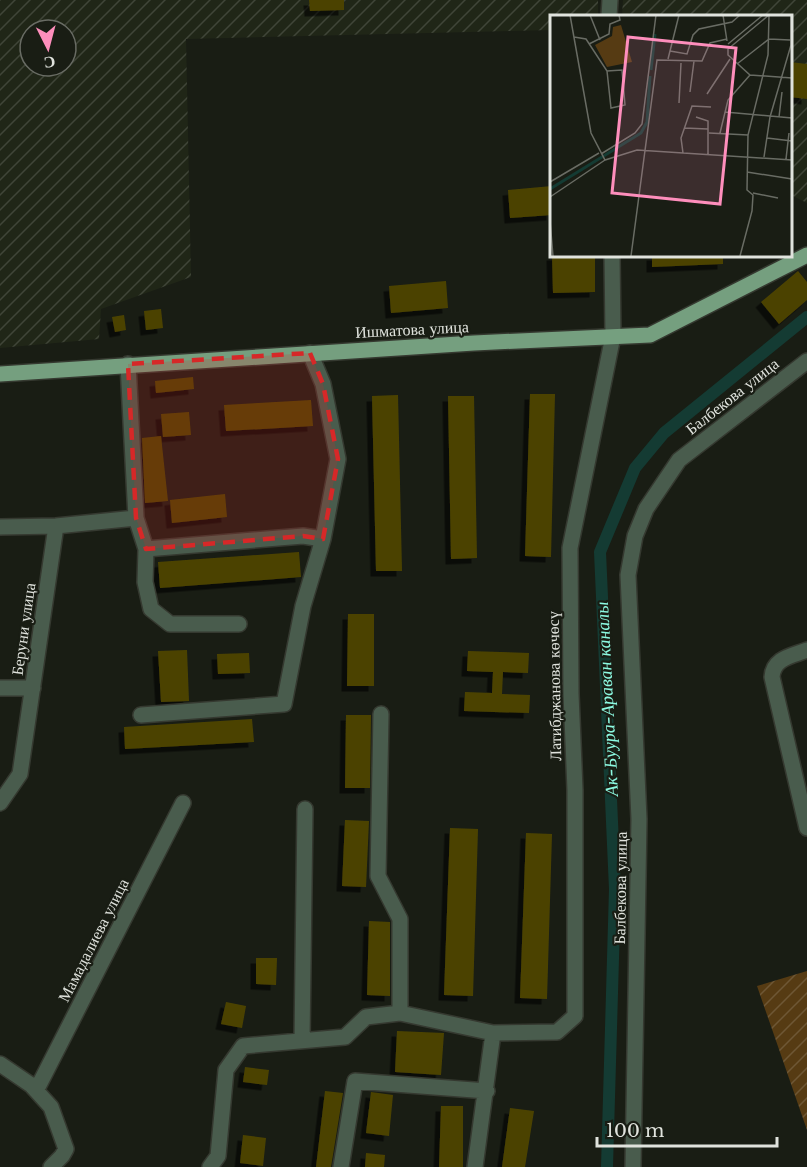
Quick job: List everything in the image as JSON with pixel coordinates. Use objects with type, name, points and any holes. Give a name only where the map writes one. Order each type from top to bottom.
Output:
[{"type":"main road","name":"Ишматова улица","points":[[0,374],[310,353],[650,335],[807,255]]},
{"type":"street","points":[[609,15],[610,0]]},
{"type":"street","name":"Латибджанова көчөсү","points":[[494,1033],[557,1032],[575,1016],[575,790],[571,694],[570,548],[613,336],[612,256]]},
{"type":"street","points":[[141,715],[284,704],[303,606],[323,539],[338,459],[323,384],[310,353]]},
{"type":"street","name":"Балбекова улица","points":[[633,1167],[639,819],[628,575],[635,536],[646,509],[679,460],[807,361]]},
{"type":"street","points":[[128,364],[136,519],[146,549],[146,582],[151,609],[170,624],[239,624]]},
{"type":"street","points":[[0,527],[56,526],[136,519]]},
{"type":"street","name":"Беруни улица","points":[[0,803],[20,774],[56,526]]},
{"type":"street","points":[[146,549],[303,536],[323,539]]},
{"type":"street","points":[[807,650],[776,662],[772,668],[772,677],[807,828]]},
{"type":"street","points":[[0,688],[33,688]]},
{"type":"street","points":[[381,714],[378,876],[400,920],[400,1013]]},
{"type":"street","name":"Мамадалиева улица","points":[[30,1085],[39,1085],[183,803]]},
{"type":"street","points":[[302,1041],[305,809]]},
{"type":"street","points":[[210,1167],[218,1156],[226,1070],[243,1046],[345,1036],[366,1017],[400,1013],[494,1033],[475,1167]]},
{"type":"street","points":[[0,1064],[30,1085],[51,1107],[66,1149],[51,1167]]},
{"type":"street","points":[[341,1167],[355,1081],[487,1091]]},
{"type":"highlighted area","points":[[310,353],[323,384],[338,459],[323,539],[303,536],[146,549],[136,518],[128,364]]},
{"type":"shaded area","points":[[0,0],[598,0],[598,15],[550,15],[550,30],[186,39],[191,277],[101,309],[99,339],[0,348]]},
{"type":"shaded area","points":[[623,0],[807,0],[807,203],[792,196],[792,15],[622,15]]},
{"type":"shaded area","points":[[807,971],[807,1130],[757,986]]},
{"type":"building","points":[[309,0],[344,0],[344,10],[310,11]]},
{"type":"building","points":[[792,62],[807,64],[807,99],[792,97]]},
{"type":"building","points":[[550,186],[550,215],[510,218],[508,190]]},
{"type":"building","points":[[552,256],[595,256],[595,292],[553,293]]},
{"type":"building","points":[[652,256],[723,256],[723,264],[652,267]]},
{"type":"building","points":[[798,271],[807,282],[807,300],[779,324],[761,302]]},
{"type":"building","points":[[446,281],[448,308],[391,313],[389,286]]},
{"type":"building","points":[[161,309],[163,328],[146,330],[144,311]]},
{"type":"building","points":[[124,315],[126,330],[115,332],[112,317]]},
{"type":"building","points":[[193,377],[194,389],[156,393],[155,381]]},
{"type":"building","points":[[530,394],[555,394],[551,557],[525,556]]},
{"type":"building","points":[[398,395],[402,571],[376,571],[372,396]]},
{"type":"building","points":[[448,396],[474,396],[477,558],[451,559]]},
{"type":"building","points":[[311,400],[313,426],[226,431],[224,405]]},
{"type":"building","points":[[189,412],[191,435],[163,437],[161,414]]},
{"type":"building","points":[[161,436],[168,501],[145,503],[142,438]]},
{"type":"building","points":[[225,494],[227,517],[172,523],[170,500]]},
{"type":"building","points":[[299,552],[301,577],[160,588],[158,562]]},
{"type":"building","points":[[348,614],[374,614],[374,686],[347,686]]},
{"type":"building","points":[[187,650],[189,701],[161,702],[158,651]]},
{"type":"building","points":[[468,651],[529,653],[528,673],[503,672],[502,694],[530,695],[529,713],[464,711],[465,692],[492,693],[493,672],[467,671]]},
{"type":"building","points":[[249,653],[250,673],[218,674],[217,654]]},
{"type":"building","points":[[346,715],[371,715],[370,788],[345,788]]},
{"type":"building","points":[[252,719],[254,742],[125,749],[124,727]]},
{"type":"building","points":[[345,820],[369,821],[366,887],[342,886]]},
{"type":"building","points":[[450,828],[478,829],[473,996],[444,995]]},
{"type":"building","points":[[526,833],[552,834],[547,999],[520,998]]},
{"type":"building","points":[[369,921],[390,922],[390,996],[367,995]]},
{"type":"building","points":[[256,958],[277,958],[276,985],[256,984]]},
{"type":"building","points":[[226,1002],[246,1006],[242,1028],[221,1024]]},
{"type":"building","points":[[397,1031],[444,1033],[441,1075],[395,1072]]},
{"type":"building","points":[[245,1067],[269,1070],[267,1085],[243,1082]]},
{"type":"building","points":[[325,1091],[343,1093],[331,1167],[316,1167]]},
{"type":"building","points":[[371,1092],[393,1095],[389,1136],[366,1133]]},
{"type":"building","points":[[441,1106],[463,1106],[463,1167],[439,1167]]},
{"type":"building","points":[[510,1108],[534,1111],[525,1167],[502,1167]]},
{"type":"building","points":[[243,1135],[266,1138],[263,1166],[240,1163]]},
{"type":"building","points":[[366,1153],[385,1155],[384,1167],[365,1167]]},
{"type":"waterway","name":"Ак-Буура-Араван каналы","points":[[607,1167],[615,889],[600,552],[635,468],[664,433],[807,317]]}]
